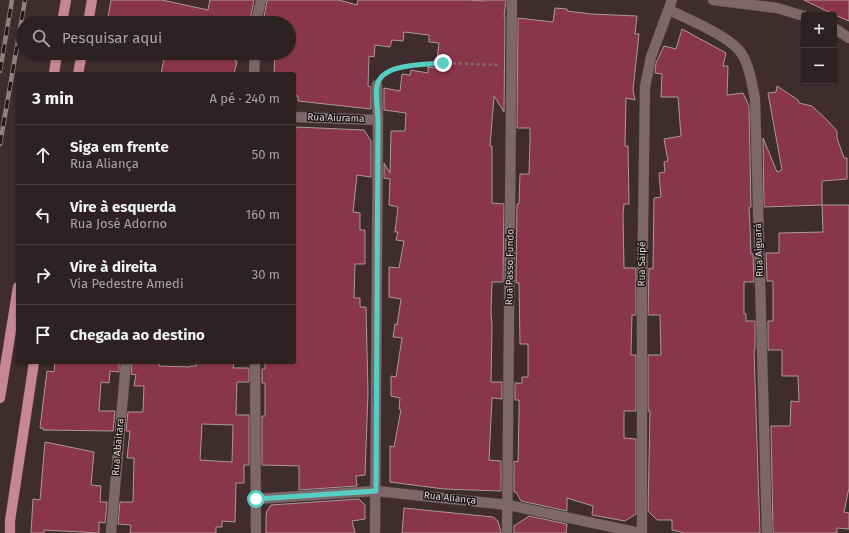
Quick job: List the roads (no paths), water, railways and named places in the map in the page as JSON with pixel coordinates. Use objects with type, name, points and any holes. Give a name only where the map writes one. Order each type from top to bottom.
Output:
[{"type":"main road","points":[[63,16],[66,0]]},
{"type":"main road","points":[[89,16],[92,0]]},
{"type":"main road","points":[[54,72],[56,60]]},
{"type":"main road","points":[[78,72],[81,60]]},
{"type":"main road","points":[[0,398],[16,299]]},
{"type":"main road","points":[[10,533],[10,521],[34,364]]},
{"type":"street","points":[[258,16],[261,0]]},
{"type":"street","name":"Rua Passo Fundo","points":[[507,533],[512,0]]},
{"type":"street","points":[[713,0],[777,8],[801,15]]},
{"type":"street","name":"Rua Saipé","points":[[641,533],[645,86],[650,57],[671,5]]},
{"type":"street","name":"Rua Aiguará","points":[[671,5],[727,39],[739,50],[750,72],[755,99],[767,533]]},
{"type":"street","points":[[837,30],[849,38]]},
{"type":"street","points":[[254,72],[255,60]]},
{"type":"street","points":[[375,533],[377,85]]},
{"type":"street","name":"Rua Aiurama","points":[[296,117],[378,120]]},
{"type":"street","name":"Rua Abaitara","points":[[111,533],[126,364]]},
{"type":"street","points":[[255,364],[256,533]]},
{"type":"street","name":"Rua Aliança","points":[[256,499],[376,491],[508,505],[641,533]]},
{"type":"railway","points":[[0,71],[12,0]]},
{"type":"railway","points":[[22,16],[25,0]]},
{"type":"railway","points":[[0,144],[16,52]]}]
